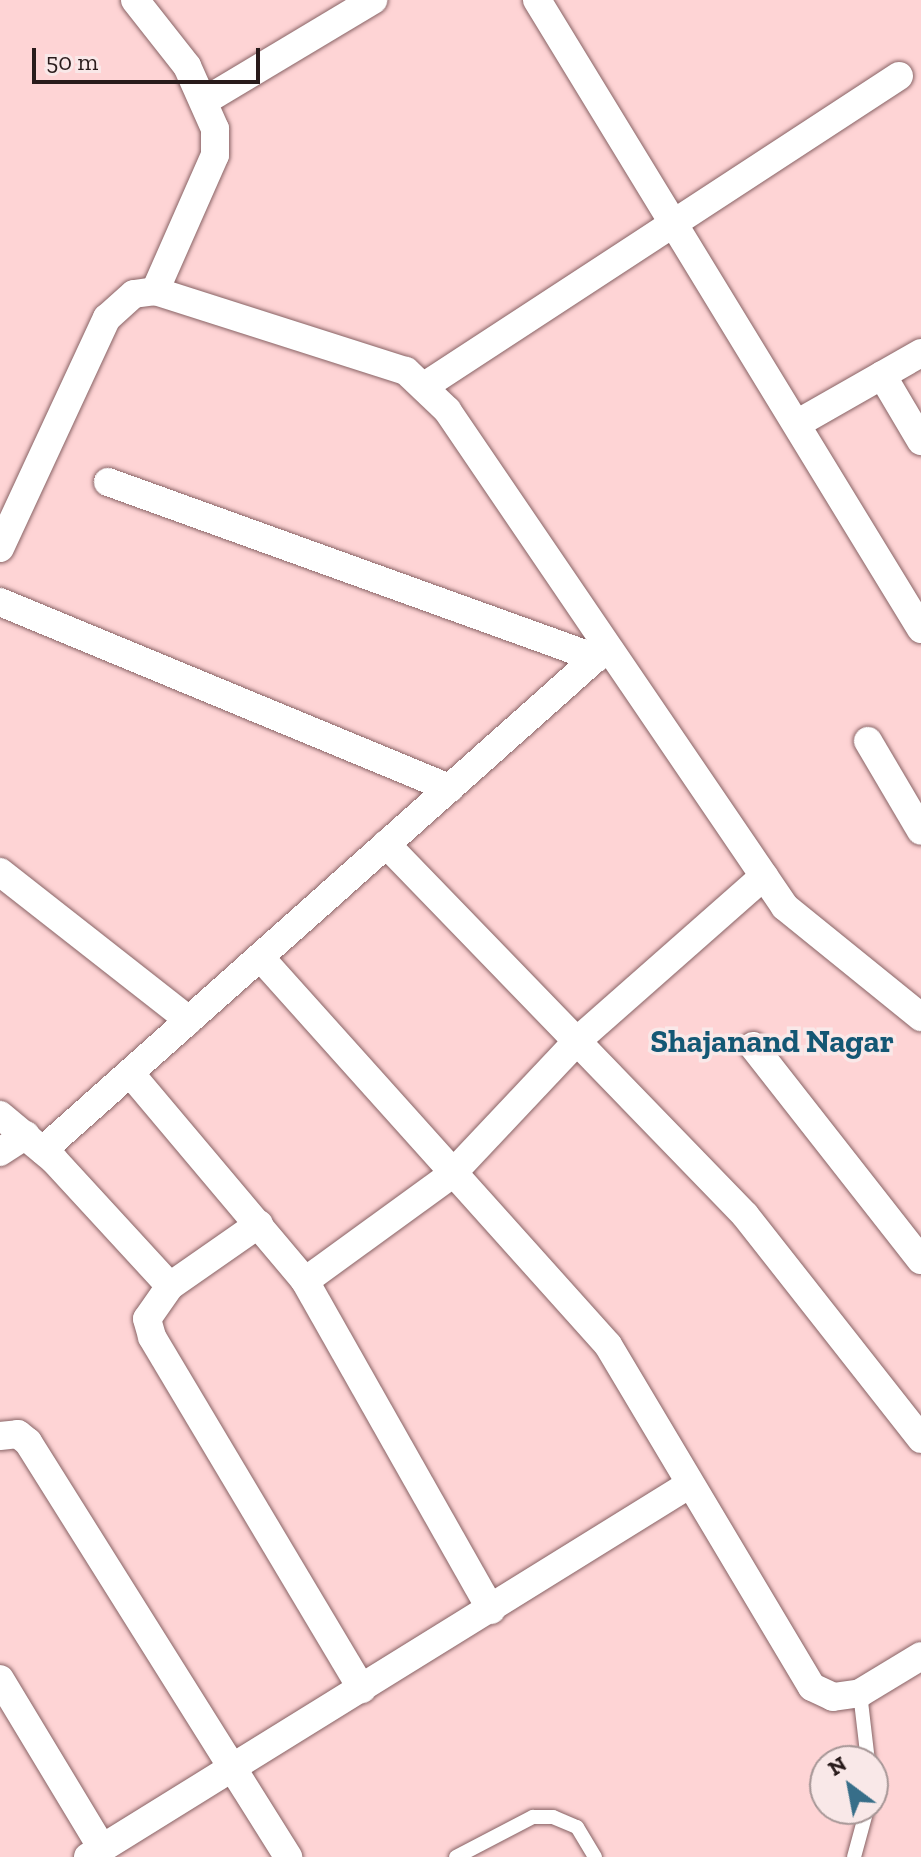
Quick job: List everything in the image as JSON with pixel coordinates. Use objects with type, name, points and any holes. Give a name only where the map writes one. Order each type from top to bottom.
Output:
[{"type":"street","points":[[135,0],[206,100],[215,155],[155,291]]},
{"type":"street","points":[[206,100],[373,0]]},
{"type":"street","points":[[537,0],[673,224],[800,422],[921,629]]},
{"type":"street","points":[[426,385],[899,76]]},
{"type":"street","points":[[0,548],[107,318],[134,294],[155,291],[385,361],[426,385],[602,652],[764,876],[811,933],[921,1017]]},
{"type":"street","points":[[800,422],[921,353]]},
{"type":"street","points":[[882,375],[921,441]]},
{"type":"street","points":[[108,482],[602,652]]},
{"type":"street","points":[[0,602],[450,788]]},
{"type":"street","points":[[0,1152],[35,1142],[130,1073],[602,652]]},
{"type":"street","points":[[868,741],[921,831]]},
{"type":"street","points":[[386,844],[745,1215],[921,1439]]},
{"type":"street","points":[[0,872],[189,1020]]},
{"type":"street","points":[[305,1281],[451,1175],[578,1040],[764,876]]},
{"type":"street","points":[[260,957],[451,1175],[608,1345],[812,1687],[833,1697],[860,1693],[921,1656]]},
{"type":"street","points":[[753,1046],[921,1260]]},
{"type":"street","points":[[130,1073],[305,1281],[491,1610]]},
{"type":"street","points":[[0,1115],[35,1142],[170,1286]]},
{"type":"street","points":[[259,1224],[170,1286],[153,1304],[147,1319],[152,1337],[362,1689]]},
{"type":"street","points":[[0,1436],[18,1434],[28,1442],[288,1857]]},
{"type":"street","points":[[0,1679],[95,1853],[690,1484]]},
{"type":"lane","points":[[860,1693],[866,1745]]},
{"type":"lane","points":[[456,1857],[533,1817],[577,1827],[595,1857]]},
{"type":"lane","points":[[854,1857],[863,1825]]},
{"type":"district","name":"Shajanand Nagar","points":[[772,1041]]}]
